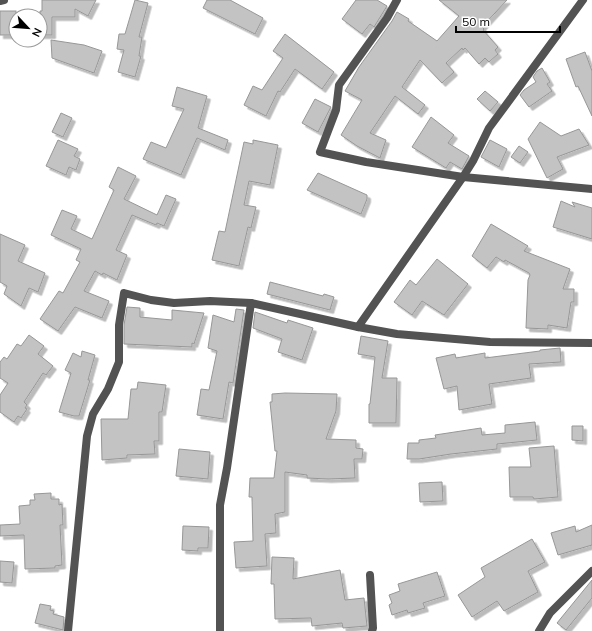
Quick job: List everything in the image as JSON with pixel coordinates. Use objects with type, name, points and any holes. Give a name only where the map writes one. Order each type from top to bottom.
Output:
[{"type":"street","points":[[0,1],[4,0]]},
{"type":"street","points":[[397,0],[387,18],[339,85],[336,110],[320,152],[366,162],[463,177],[592,189]]},
{"type":"street","points":[[358,327],[463,177],[473,161],[489,128],[583,0]]},
{"type":"street","points":[[68,631],[87,436],[93,414],[108,389],[119,362],[119,326],[124,293],[151,300],[174,303],[210,301],[251,303],[358,327],[397,334],[490,342],[592,343]]},
{"type":"street","points":[[220,631],[220,505],[227,468],[251,303]]},
{"type":"street","points":[[539,631],[550,613],[592,571]]},
{"type":"street","points":[[370,575],[372,631]]},
{"type":"building","points":[[42,0],[96,0],[88,16],[75,9],[75,17],[52,17],[52,35],[48,35],[48,8],[42,8]]},
{"type":"building","points":[[135,0],[148,3],[139,37],[142,37],[139,56],[141,56],[135,77],[118,72],[124,50],[117,49],[119,34],[125,34]]},
{"type":"building","points":[[207,0],[230,0],[263,18],[255,34],[203,8]]},
{"type":"building","points":[[356,0],[377,0],[387,6],[374,27],[370,24],[362,34],[342,19]]},
{"type":"building","points":[[439,0],[507,0],[482,27],[498,47],[495,50],[498,54],[489,62],[485,58],[479,64],[465,48],[463,50],[462,48],[446,63],[454,72],[442,83],[420,60],[402,87],[425,105],[418,114],[395,96],[370,133],[386,140],[380,158],[357,146],[341,135],[362,100],[345,91],[359,67],[397,12],[409,19],[408,21],[437,41],[459,16]]},
{"type":"building","points":[[0,11],[8,11],[8,35],[0,35]]},
{"type":"building","points":[[285,34],[334,72],[322,89],[295,69],[280,92],[278,91],[266,116],[244,105],[253,86],[262,90],[283,58],[273,51]]},
{"type":"building","points":[[51,40],[84,45],[102,51],[94,73],[52,58]]},
{"type":"building","points":[[585,52],[592,71],[592,116],[578,86],[576,87],[566,59]]},
{"type":"building","points":[[542,68],[550,82],[547,84],[552,91],[529,107],[520,95],[524,90],[536,82],[533,77],[537,71]]},
{"type":"building","points":[[177,87],[207,96],[198,128],[228,140],[225,150],[197,138],[181,175],[143,159],[151,142],[166,148],[184,109],[172,106]]},
{"type":"building","points":[[485,91],[498,102],[490,111],[477,99]]},
{"type":"building","points":[[315,99],[331,107],[318,132],[302,123]]},
{"type":"building","points":[[61,113],[72,118],[63,137],[52,132]]},
{"type":"building","points":[[431,117],[454,135],[448,143],[469,156],[462,169],[450,162],[446,168],[412,147]]},
{"type":"building","points":[[540,122],[561,136],[579,129],[589,145],[557,157],[563,169],[547,178],[528,139]]},
{"type":"building","points":[[58,140],[78,149],[74,156],[80,159],[76,170],[69,167],[66,175],[46,166]]},
{"type":"building","points":[[253,140],[278,145],[270,185],[249,181],[244,205],[256,207],[251,228],[248,227],[239,266],[212,260],[219,231],[225,232],[244,142],[253,144]]},
{"type":"building","points":[[490,140],[507,149],[499,167],[481,157]]},
{"type":"building","points":[[519,146],[528,152],[520,163],[511,157]]},
{"type":"building","points":[[118,167],[136,176],[124,199],[157,215],[166,195],[176,199],[164,226],[157,223],[156,225],[132,215],[116,250],[127,255],[117,280],[95,271],[84,291],[109,301],[102,318],[75,307],[58,331],[40,319],[59,291],[63,293],[80,262],[76,260],[81,249],[51,235],[62,210],[77,216],[71,229],[92,239],[114,190],[109,187]]},
{"type":"building","points":[[318,173],[367,195],[367,199],[361,214],[307,190]]},
{"type":"building","points":[[561,201],[575,207],[572,202],[592,208],[592,239],[553,227]]},
{"type":"building","points":[[491,224],[528,246],[524,251],[570,269],[563,289],[574,289],[574,302],[571,302],[567,328],[548,325],[548,329],[526,328],[529,273],[505,260],[504,262],[496,257],[487,268],[472,256]]},
{"type":"building","points":[[0,234],[25,245],[18,261],[45,273],[38,292],[29,288],[21,306],[4,294],[7,286],[0,282]]},
{"type":"building","points":[[437,259],[468,284],[444,315],[422,301],[412,315],[394,302],[410,280],[416,285]]},
{"type":"building","points":[[270,282],[323,296],[324,294],[334,297],[330,310],[267,294]]},
{"type":"building","points":[[127,307],[140,308],[140,317],[172,320],[172,310],[204,313],[194,344],[192,343],[192,347],[124,344],[124,325]]},
{"type":"building","points":[[236,309],[244,310],[233,383],[229,382],[223,419],[197,415],[201,389],[209,390],[217,351],[208,348],[213,315],[234,322]]},
{"type":"building","points":[[255,312],[287,323],[288,320],[313,328],[302,360],[278,352],[282,339],[253,328]]},
{"type":"building","points":[[29,335],[44,346],[38,354],[53,366],[46,375],[43,373],[24,402],[27,405],[25,408],[27,409],[21,418],[18,416],[14,422],[0,412],[0,395],[8,383],[0,378],[0,362],[4,357],[7,359],[17,344],[21,346]]},
{"type":"building","points":[[361,336],[388,341],[382,378],[397,378],[396,423],[369,423],[369,404],[375,357],[358,354]]},
{"type":"building","points":[[560,348],[561,362],[529,364],[531,378],[489,384],[492,404],[459,410],[457,386],[444,389],[436,358],[455,354],[456,358],[485,353],[485,358]]},
{"type":"building","points":[[82,351],[95,355],[88,380],[90,380],[79,416],[74,416],[59,412],[71,373],[65,370],[73,353],[81,357]]},
{"type":"building","points":[[138,382],[166,385],[162,412],[159,412],[159,441],[154,441],[155,454],[127,455],[127,458],[102,460],[101,419],[128,419],[131,389],[137,389]]},
{"type":"building","points":[[272,394],[337,394],[336,411],[326,439],[356,440],[356,448],[363,449],[362,459],[354,459],[355,478],[307,478],[307,475],[285,472],[285,512],[275,514],[276,533],[265,534],[267,566],[236,568],[234,542],[253,541],[252,497],[249,497],[250,478],[274,478],[277,451],[275,451],[270,402],[272,402]]},
{"type":"building","points":[[535,422],[537,440],[497,444],[497,449],[419,459],[407,459],[408,443],[419,443],[419,440],[436,438],[435,435],[481,428],[482,435],[505,433],[505,425]]},
{"type":"building","points":[[572,426],[583,426],[583,441],[572,440]]},
{"type":"building","points":[[554,446],[558,497],[534,499],[533,497],[510,497],[509,467],[531,467],[529,448]]},
{"type":"building","points":[[179,449],[210,452],[208,479],[176,476]]},
{"type":"building","points":[[442,482],[443,501],[420,502],[419,483]]},
{"type":"building","points":[[51,493],[51,499],[59,499],[59,505],[62,504],[63,525],[60,525],[62,565],[55,566],[55,568],[25,569],[24,535],[0,536],[0,525],[20,524],[19,506],[30,505],[30,500],[35,500],[34,494]]},
{"type":"building","points":[[592,525],[592,545],[558,555],[551,533],[575,526],[576,532]]},
{"type":"building","points":[[183,526],[209,527],[208,548],[198,548],[198,551],[182,550]]},
{"type":"building","points":[[532,539],[545,562],[528,571],[538,592],[504,611],[497,601],[472,617],[458,595],[485,577],[481,568]]},
{"type":"building","points":[[272,557],[294,558],[293,579],[340,570],[345,600],[364,598],[367,626],[343,628],[342,623],[312,626],[311,618],[275,619],[274,584],[271,584]]},
{"type":"building","points":[[0,561],[14,562],[12,583],[0,582]]},
{"type":"building","points":[[437,572],[445,596],[423,603],[425,608],[408,613],[407,610],[392,615],[389,605],[392,603],[389,595],[400,591],[398,584]]},
{"type":"building","points":[[592,580],[592,598],[566,630],[557,623]]},
{"type":"building","points":[[40,604],[51,606],[50,610],[54,611],[53,614],[64,617],[63,630],[35,623]]}]
